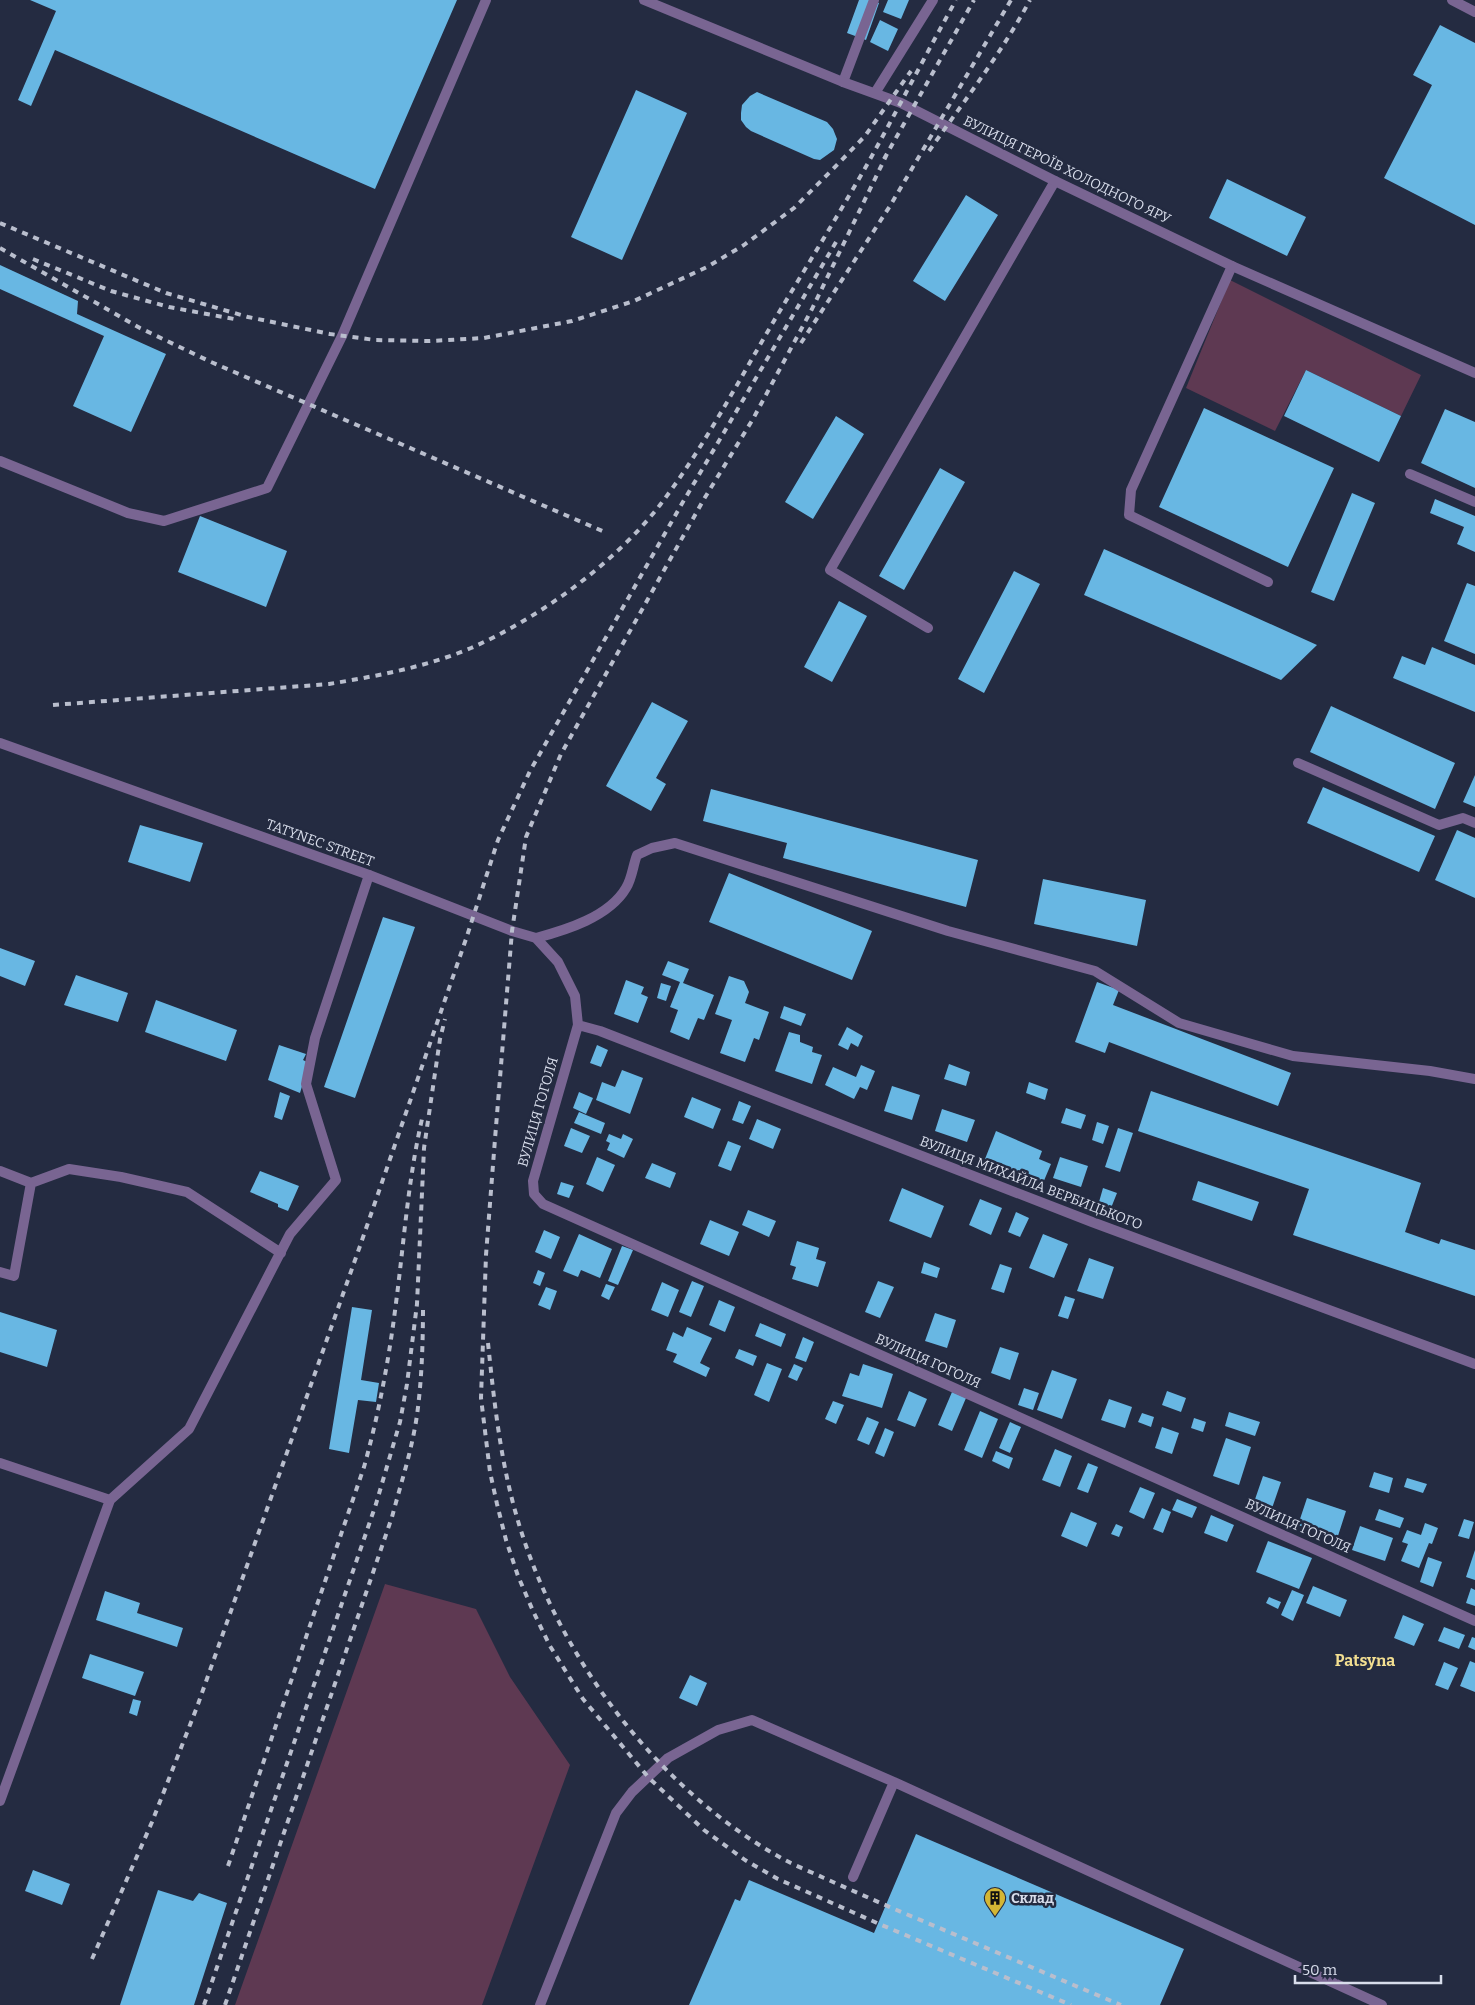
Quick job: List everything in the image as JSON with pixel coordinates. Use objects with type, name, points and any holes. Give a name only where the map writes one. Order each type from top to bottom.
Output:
[{"type":"street","points":[[0,461],[128,513],[164,521],[267,488],[342,336],[486,0]]},
{"type":"street","name":"ВУЛИЦЯ ГЕРОЇВ ХОЛОДНОГО ЯРУ","points":[[644,0],[843,82],[901,102],[1055,181],[1232,266],[1475,373]]},
{"type":"street","points":[[843,82],[874,0]]},
{"type":"street","points":[[875,93],[933,0]]},
{"type":"street","points":[[1452,0],[1475,12]]},
{"type":"street","points":[[928,628],[830,570],[1055,181]]},
{"type":"street","points":[[1232,266],[1131,490],[1129,515],[1268,582]]},
{"type":"street","points":[[1410,474],[1475,502]]},
{"type":"street","name":"TATYNEC STREET","points":[[0,743],[369,875],[512,931],[536,938]]},
{"type":"street","points":[[1298,763],[1439,825],[1463,818],[1475,823]]},
{"type":"street","points":[[578,1024],[575,996],[564,973],[558,962],[536,938],[566,930],[594,918],[626,888],[637,855],[652,848],[675,843],[948,931],[1095,971],[1179,1024],[1293,1056],[1430,1071],[1475,1079]]},
{"type":"street","points":[[0,1801],[110,1500],[188,1429],[290,1234],[336,1180],[306,1084],[315,1038],[369,875]]},
{"type":"street","name":"ВУЛИЦЯ МИХАЙЛА ВЕРБИЦЬКОГО","points":[[578,1024],[1092,1222],[1475,1364]]},
{"type":"street","name":"ВУЛИЦЯ ГОГОЛЯ","points":[[578,1024],[533,1181],[534,1194],[543,1204],[1475,1621]]},
{"type":"street","points":[[0,1171],[30,1183],[69,1169],[121,1177],[186,1192],[281,1253]]},
{"type":"street","points":[[0,1272],[14,1276],[30,1183]]},
{"type":"street","points":[[0,1463],[110,1500]]},
{"type":"street","points":[[540,2005],[616,1813],[632,1792],[668,1758],[718,1730],[752,1720],[894,1782],[1382,2005]]},
{"type":"street","points":[[853,1877],[894,1782]]},
{"type":"shaded area","points":[[1230,280],[1421,375],[1401,416],[1306,370],[1275,431],[1186,388]]},
{"type":"shaded area","points":[[385,1584],[476,1609],[510,1677],[570,1765],[482,2005],[235,2005]]},
{"type":"building","points":[[30,0],[457,0],[375,189],[55,50],[31,106],[18,100],[56,11]]},
{"type":"building","points":[[859,0],[870,0],[879,3],[866,40],[847,33]]},
{"type":"building","points":[[888,0],[909,0],[901,19],[883,12]]},
{"type":"building","points":[[880,20],[898,29],[888,51],[870,42]]},
{"type":"building","points":[[1440,25],[1475,43],[1475,225],[1384,178],[1432,85],[1413,75]]},
{"type":"building","points":[[636,90],[687,113],[622,260],[571,237]]},
{"type":"building","points":[[757,92],[827,122],[833,129],[837,139],[834,150],[820,160],[814,159],[751,131],[741,120],[742,105],[750,96]]},
{"type":"building","points":[[1227,179],[1306,217],[1287,256],[1209,218]]},
{"type":"building","points":[[966,195],[998,215],[945,301],[913,281]]},
{"type":"building","points":[[0,265],[78,301],[77,314],[166,354],[131,432],[73,406],[104,336],[0,289]]},
{"type":"building","points":[[1306,370],[1401,416],[1379,462],[1284,416]]},
{"type":"building","points":[[1204,408],[1334,468],[1288,567],[1159,507]]},
{"type":"building","points":[[1445,409],[1475,422],[1475,488],[1421,463]]},
{"type":"building","points":[[836,416],[864,434],[813,519],[785,502]]},
{"type":"building","points":[[940,468],[965,482],[904,590],[879,576]]},
{"type":"building","points":[[1352,493],[1375,503],[1334,601],[1311,592]]},
{"type":"building","points":[[1435,499],[1475,516],[1475,552],[1457,544],[1464,527],[1430,513]]},
{"type":"building","points":[[200,516],[287,551],[266,607],[178,572]]},
{"type":"building","points":[[1104,549],[1317,645],[1281,680],[1084,595]]},
{"type":"building","points":[[1014,571],[1040,584],[984,693],[958,679]]},
{"type":"building","points":[[1467,583],[1475,586],[1475,654],[1444,641]]},
{"type":"building","points":[[839,601],[867,616],[832,682],[804,667]]},
{"type":"building","points":[[1432,647],[1475,665],[1475,712],[1393,678],[1402,656],[1425,665]]},
{"type":"building","points":[[652,702],[688,721],[656,778],[666,784],[651,811],[606,786]]},
{"type":"building","points":[[1331,706],[1455,763],[1435,809],[1310,752]]},
{"type":"building","points":[[1475,775],[1475,807],[1463,802]]},
{"type":"building","points":[[1323,787],[1435,836],[1419,872],[1307,823]]},
{"type":"building","points":[[711,789],[978,860],[966,907],[783,858],[787,843],[703,821]]},
{"type":"building","points":[[140,825],[203,843],[190,882],[128,862]]},
{"type":"building","points":[[1457,830],[1475,838],[1475,898],[1435,880]]},
{"type":"building","points":[[729,873],[872,931],[852,980],[709,922]]},
{"type":"building","points":[[1043,879],[1146,900],[1137,946],[1034,924]]},
{"type":"building","points":[[383,917],[415,927],[355,1098],[324,1087]]},
{"type":"building","points":[[0,948],[35,961],[25,986],[0,976]]},
{"type":"building","points":[[668,961],[689,969],[683,983],[714,995],[704,1020],[698,1018],[689,1040],[670,1032],[678,1010],[670,1007],[680,982],[662,975]]},
{"type":"building","points":[[76,975],[128,993],[118,1022],[64,1005]]},
{"type":"building","points":[[729,976],[744,981],[749,992],[745,1003],[769,1012],[759,1040],[754,1038],[745,1062],[720,1053],[732,1020],[715,1014]]},
{"type":"building","points":[[626,980],[644,987],[641,994],[648,997],[638,1023],[614,1014]]},
{"type":"building","points":[[1097,982],[1119,990],[1113,1005],[1291,1073],[1278,1106],[1109,1042],[1105,1053],[1075,1042]]},
{"type":"building","points":[[661,983],[671,986],[666,1001],[657,998]]},
{"type":"building","points":[[156,1000],[237,1030],[226,1061],[145,1032]]},
{"type":"building","points":[[784,1006],[806,1014],[801,1026],[780,1018]]},
{"type":"building","points":[[847,1027],[863,1036],[858,1047],[851,1043],[848,1050],[838,1045]]},
{"type":"building","points":[[789,1032],[800,1035],[800,1042],[813,1047],[812,1052],[822,1055],[812,1084],[775,1071]]},
{"type":"building","points":[[279,1045],[306,1054],[303,1060],[309,1063],[300,1093],[268,1080]]},
{"type":"building","points":[[597,1045],[608,1050],[601,1067],[590,1063]]},
{"type":"building","points":[[949,1064],[970,1072],[966,1086],[944,1079]]},
{"type":"building","points":[[861,1065],[875,1071],[867,1090],[860,1087],[854,1099],[825,1085],[833,1067],[856,1077]]},
{"type":"building","points":[[622,1070],[643,1078],[630,1114],[596,1100],[602,1082],[615,1087]]},
{"type":"building","points":[[1029,1082],[1048,1089],[1045,1100],[1026,1093]]},
{"type":"building","points":[[892,1086],[920,1095],[912,1120],[884,1111]]},
{"type":"building","points":[[1151,1091],[1421,1183],[1405,1232],[1439,1244],[1441,1239],[1475,1250],[1475,1296],[1293,1235],[1309,1189],[1138,1131]]},
{"type":"building","points":[[280,1092],[290,1096],[282,1120],[274,1117]]},
{"type":"building","points":[[579,1092],[593,1098],[586,1114],[573,1108]]},
{"type":"building","points":[[692,1097],[721,1109],[713,1129],[684,1117]]},
{"type":"building","points":[[739,1101],[751,1106],[743,1124],[732,1120]]},
{"type":"building","points":[[1066,1108],[1086,1115],[1081,1129],[1061,1123]]},
{"type":"building","points":[[942,1109],[975,1120],[967,1142],[935,1131]]},
{"type":"building","points":[[579,1112],[605,1123],[601,1134],[574,1123]]},
{"type":"building","points":[[757,1119],[781,1129],[773,1149],[749,1139]]},
{"type":"building","points":[[1097,1122],[1109,1126],[1103,1144],[1092,1140]]},
{"type":"building","points":[[571,1128],[590,1136],[582,1153],[564,1146]]},
{"type":"building","points":[[1118,1128],[1133,1133],[1120,1172],[1105,1167]]},
{"type":"building","points":[[996,1131],[1042,1151],[1039,1159],[1051,1164],[1043,1183],[985,1159]]},
{"type":"building","points":[[609,1134],[621,1139],[623,1134],[633,1139],[624,1158],[607,1150],[610,1143],[606,1141]]},
{"type":"building","points":[[728,1141],[741,1146],[731,1171],[718,1166]]},
{"type":"building","points":[[597,1157],[615,1165],[603,1192],[586,1184]]},
{"type":"building","points":[[1060,1157],[1088,1166],[1081,1187],[1053,1178]]},
{"type":"building","points":[[652,1163],[676,1173],[670,1188],[645,1178]]},
{"type":"building","points":[[260,1171],[299,1186],[288,1211],[278,1207],[278,1204],[250,1192]]},
{"type":"building","points":[[1198,1181],[1259,1202],[1252,1221],[1192,1200]]},
{"type":"building","points":[[561,1182],[574,1186],[569,1198],[557,1194]]},
{"type":"building","points":[[902,1188],[944,1206],[931,1238],[889,1221]]},
{"type":"building","points":[[1103,1188],[1117,1193],[1109,1213],[1097,1209]]},
{"type":"building","points":[[980,1199],[1002,1208],[991,1235],[969,1225]]},
{"type":"building","points":[[748,1210],[776,1221],[769,1237],[742,1225]]},
{"type":"building","points":[[1016,1212],[1029,1218],[1020,1237],[1008,1232]]},
{"type":"building","points":[[710,1220],[739,1232],[729,1256],[700,1244]]},
{"type":"building","points":[[544,1230],[560,1237],[551,1259],[535,1252]]},
{"type":"building","points":[[579,1234],[612,1249],[600,1278],[581,1270],[578,1277],[563,1271]]},
{"type":"building","points":[[1043,1234],[1068,1244],[1054,1278],[1029,1268]]},
{"type":"building","points":[[797,1241],[819,1248],[816,1259],[826,1262],[818,1287],[792,1279],[796,1267],[790,1265]]},
{"type":"building","points":[[622,1246],[633,1250],[618,1285],[608,1281]]},
{"type":"building","points":[[1089,1258],[1114,1267],[1103,1299],[1077,1291]]},
{"type":"building","points":[[924,1262],[940,1268],[937,1278],[921,1273]]},
{"type":"building","points":[[1000,1264],[1012,1268],[1004,1293],[991,1289]]},
{"type":"building","points":[[538,1270],[545,1273],[540,1286],[533,1283]]},
{"type":"building","points":[[692,1281],[704,1286],[691,1317],[679,1312]]},
{"type":"building","points":[[878,1281],[894,1287],[880,1318],[865,1312]]},
{"type":"building","points":[[662,1282],[679,1290],[668,1317],[651,1310]]},
{"type":"building","points":[[606,1284],[615,1287],[609,1300],[601,1296]]},
{"type":"building","points":[[546,1287],[557,1291],[550,1310],[538,1305]]},
{"type":"building","points":[[1065,1296],[1075,1299],[1068,1319],[1058,1316]]},
{"type":"building","points":[[719,1300],[735,1307],[725,1332],[709,1325]]},
{"type":"building","points":[[352,1307],[372,1310],[361,1380],[379,1383],[376,1402],[358,1400],[349,1453],[329,1449]]},
{"type":"building","points":[[0,1312],[57,1330],[47,1367],[0,1352]]},
{"type":"building","points":[[935,1313],[956,1320],[947,1348],[925,1341]]},
{"type":"building","points":[[760,1323],[786,1334],[781,1347],[755,1336]]},
{"type":"building","points":[[687,1327],[712,1338],[700,1363],[710,1368],[706,1377],[673,1362],[677,1354],[666,1350],[673,1332],[683,1337]]},
{"type":"building","points":[[803,1337],[814,1342],[806,1362],[795,1358]]},
{"type":"building","points":[[1000,1347],[1019,1353],[1010,1380],[991,1373]]},
{"type":"building","points":[[739,1349],[757,1356],[753,1366],[735,1358]]},
{"type":"building","points":[[767,1363],[782,1369],[769,1402],[754,1395]]},
{"type":"building","points":[[794,1364],[803,1368],[797,1381],[788,1377]]},
{"type":"building","points":[[863,1364],[893,1374],[882,1408],[842,1396],[850,1373],[859,1376]]},
{"type":"building","points":[[1052,1370],[1077,1379],[1062,1419],[1037,1410]]},
{"type":"building","points":[[1024,1388],[1039,1393],[1033,1410],[1018,1405]]},
{"type":"building","points":[[909,1391],[927,1399],[915,1427],[897,1420]]},
{"type":"building","points":[[1167,1391],[1186,1398],[1181,1412],[1162,1405]]},
{"type":"building","points":[[952,1392],[966,1398],[952,1431],[938,1425]]},
{"type":"building","points":[[1109,1399],[1132,1407],[1125,1428],[1101,1420]]},
{"type":"building","points":[[833,1401],[844,1405],[836,1424],[825,1419]]},
{"type":"building","points":[[980,1411],[998,1419],[982,1458],[964,1450]]},
{"type":"building","points":[[1229,1412],[1260,1422],[1255,1436],[1225,1426]]},
{"type":"building","points":[[1142,1413],[1154,1417],[1151,1427],[1138,1422]]},
{"type":"building","points":[[867,1417],[879,1422],[869,1445],[857,1440]]},
{"type":"building","points":[[1194,1418],[1206,1422],[1203,1432],[1191,1428]]},
{"type":"building","points":[[1010,1422],[1021,1427],[1010,1453],[999,1448]]},
{"type":"building","points":[[1162,1427],[1179,1433],[1172,1454],[1155,1448]]},
{"type":"building","points":[[885,1428],[894,1432],[884,1457],[875,1453]]},
{"type":"building","points":[[1226,1438],[1251,1447],[1239,1485],[1213,1476]]},
{"type":"building","points":[[1055,1449],[1072,1456],[1060,1487],[1042,1480]]},
{"type":"building","points":[[996,1451],[1013,1458],[1009,1469],[992,1461]]},
{"type":"building","points":[[1088,1463],[1098,1467],[1088,1493],[1077,1489]]},
{"type":"building","points":[[1374,1472],[1393,1478],[1389,1493],[1369,1487]]},
{"type":"building","points":[[1263,1476],[1281,1482],[1269,1517],[1251,1511]]},
{"type":"building","points":[[1407,1478],[1427,1484],[1423,1493],[1404,1487]]},
{"type":"building","points":[[1140,1487],[1155,1493],[1144,1519],[1129,1512]]},
{"type":"building","points":[[1307,1498],[1346,1511],[1337,1539],[1298,1525]]},
{"type":"building","points":[[1177,1499],[1197,1507],[1192,1518],[1172,1510]]},
{"type":"building","points":[[1162,1508],[1171,1512],[1163,1533],[1153,1529]]},
{"type":"building","points":[[1379,1509],[1404,1518],[1400,1528],[1375,1520]]},
{"type":"building","points":[[1071,1512],[1097,1523],[1087,1547],[1061,1536]]},
{"type":"building","points":[[1211,1515],[1234,1525],[1227,1542],[1204,1533]]},
{"type":"building","points":[[1464,1519],[1474,1522],[1469,1539],[1458,1536]]},
{"type":"building","points":[[1425,1523],[1438,1528],[1432,1544],[1429,1543],[1419,1568],[1401,1561],[1408,1544],[1402,1542],[1407,1530],[1421,1535]]},
{"type":"building","points":[[1116,1524],[1123,1527],[1119,1537],[1111,1534]]},
{"type":"building","points":[[1360,1526],[1393,1538],[1385,1561],[1352,1550]]},
{"type":"building","points":[[1268,1541],[1312,1558],[1299,1589],[1256,1572]]},
{"type":"building","points":[[1475,1550],[1475,1580],[1466,1577]]},
{"type":"building","points":[[1428,1557],[1442,1562],[1433,1587],[1420,1582]]},
{"type":"building","points":[[1313,1586],[1347,1600],[1340,1617],[1306,1603]]},
{"type":"building","points":[[1471,1588],[1475,1590],[1475,1606],[1466,1603]]},
{"type":"building","points":[[1292,1590],[1304,1595],[1293,1621],[1281,1615]]},
{"type":"building","points":[[105,1591],[140,1603],[137,1613],[183,1628],[177,1647],[96,1620]]},
{"type":"building","points":[[1269,1597],[1281,1602],[1278,1609],[1266,1603]]},
{"type":"building","points":[[1403,1615],[1424,1624],[1414,1646],[1394,1638]]},
{"type":"building","points":[[1444,1627],[1465,1635],[1459,1649],[1438,1641]]},
{"type":"building","points":[[1472,1637],[1475,1638],[1475,1650],[1468,1647]]},
{"type":"building","points":[[90,1654],[144,1672],[135,1696],[82,1678]]},
{"type":"building","points":[[1470,1661],[1475,1663],[1475,1692],[1460,1686]]},
{"type":"building","points":[[1444,1662],[1458,1668],[1448,1690],[1435,1685]]},
{"type":"building","points":[[690,1675],[707,1683],[697,1706],[679,1698]]},
{"type":"building","points":[[133,1699],[141,1701],[137,1716],[129,1713]]},
{"type":"building","name":"Склад","points":[[916,1834],[1184,1949],[1160,2005],[689,2005],[735,1899],[740,1901],[749,1880],[874,1933]]},
{"type":"building","points":[[33,1870],[70,1884],[62,1905],[25,1891]]},
{"type":"building","points":[[158,1890],[193,1901],[199,1893],[227,1903],[194,2005],[120,2005]]},
{"type":"railway","points":[[53,705],[329,684],[401,670],[454,655],[497,636],[549,605],[574,587],[621,548],[641,527],[660,505],[692,459],[857,182],[956,0]]},
{"type":"railway","points":[[884,159],[974,0]]},
{"type":"railway","points":[[801,343],[890,206],[1011,0]]},
{"type":"railway","points":[[929,151],[995,58],[1030,0]]},
{"type":"railway","points":[[0,223],[166,293],[248,317],[330,334],[375,340],[430,341],[484,338],[572,321],[634,301],[707,267],[744,245],[794,208],[865,136],[911,71]]},
{"type":"railway","points":[[887,154],[812,309],[753,419],[704,499],[561,754],[526,837],[512,931],[495,1139],[486,1255],[481,1398],[490,1472],[497,1504],[518,1576],[533,1611],[550,1646],[583,1699],[649,1778],[704,1830],[745,1860],[778,1879],[1071,2005]]},
{"type":"railway","points":[[92,1959],[152,1822],[197,1707],[360,1246],[466,939],[498,840],[530,771],[680,507],[839,237]]},
{"type":"railway","points":[[0,248],[140,328],[211,362],[607,533]]},
{"type":"railway","points":[[33,259],[111,291],[169,307],[234,319]]},
{"type":"railway","points":[[204,2005],[376,1504],[400,1422],[407,1384],[417,1304],[424,1148],[440,1039],[445,1019]]},
{"type":"railway","points":[[228,1866],[364,1467],[379,1406],[390,1345],[410,1188],[422,1119]]},
{"type":"railway","points":[[225,2005],[392,1517],[409,1454],[417,1415],[422,1360],[423,1304]]},
{"type":"railway","points":[[488,1343],[495,1407],[510,1493],[533,1566],[556,1617],[584,1666],[616,1712],[653,1756],[693,1795],[737,1830],[783,1859],[896,1910],[1121,2005]]},
{"type":"place","name":"Склад","points":[[995,1917]]},
{"type":"district","name":"Patsyna","points":[[1365,1660]]}]
